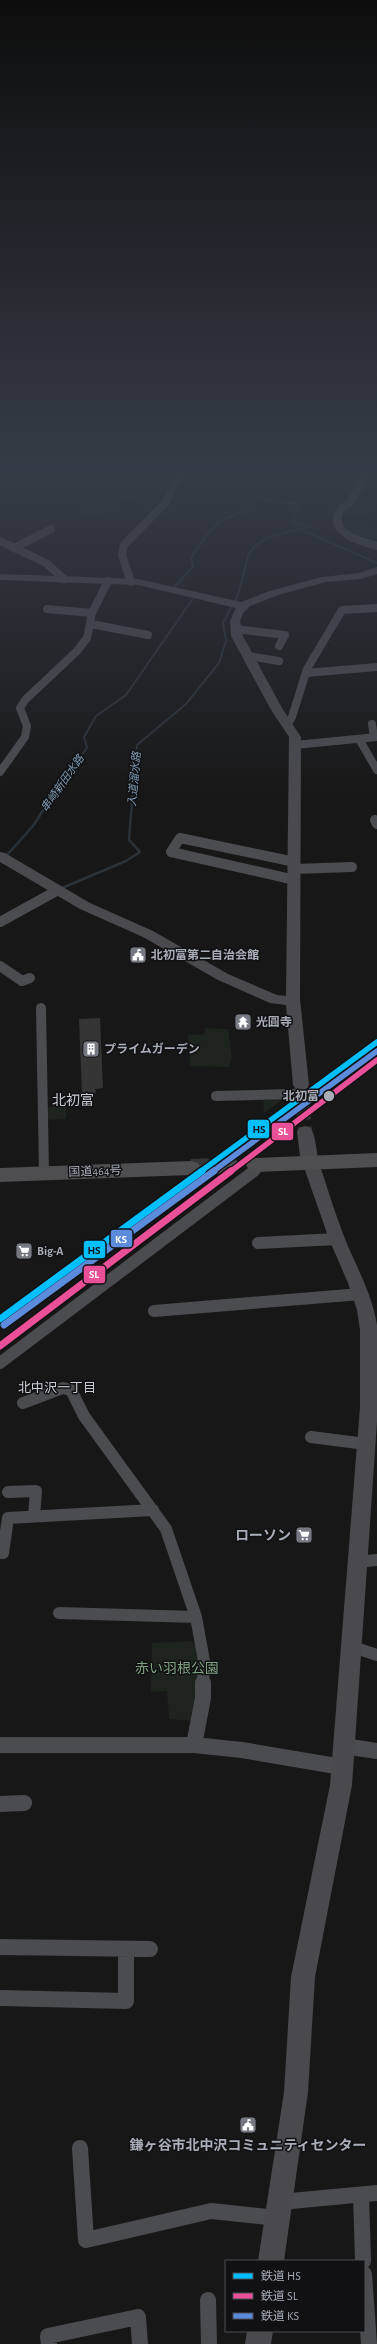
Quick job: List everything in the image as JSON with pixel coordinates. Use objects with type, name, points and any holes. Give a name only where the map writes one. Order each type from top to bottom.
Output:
[{"type":"highway","points":[[259,1165],[377,1160]]},
{"type":"highway","name":"国道464号","points":[[0,1175],[191,1168]]},
{"type":"street","points":[[44,578],[131,582],[243,606]]},
{"type":"street","points":[[216,1096],[297,1090],[293,1001],[295,737],[248,656],[236,632],[234,620],[243,606],[268,595],[293,587],[333,578]]},
{"type":"street","points":[[0,772],[25,737],[27,726],[20,708],[25,700],[77,651],[87,638],[92,613],[108,580]]},
{"type":"street","points":[[287,725],[292,717],[306,673],[342,610],[377,608]]},
{"type":"street","points":[[48,609],[92,613]]},
{"type":"street","points":[[91,624],[148,635]]},
{"type":"street","points":[[236,632],[267,640]]},
{"type":"street","points":[[236,632],[285,635],[279,646]]},
{"type":"street","points":[[248,656],[279,661]]},
{"type":"street","points":[[306,673],[377,667]]},
{"type":"street","points":[[295,745],[375,737],[372,724]]},
{"type":"street","points":[[359,739],[377,770]]},
{"type":"street","points":[[295,870],[180,838],[171,852],[295,870],[352,867]]},
{"type":"street","points":[[0,856],[85,906],[148,934],[257,993],[275,1000],[293,1001]]},
{"type":"street","points":[[0,922],[58,890]]},
{"type":"street","points":[[0,966],[22,981],[30,978]]},
{"type":"street","points":[[41,1008],[44,1174]]},
{"type":"street","points":[[271,2260],[296,2092],[303,1977],[341,1785],[350,1646],[367,1561],[366,1444],[373,1406],[373,1324],[337,1239],[310,1163],[304,1132]]},
{"type":"street","points":[[0,1363],[259,1165]]},
{"type":"street","points":[[258,1244],[337,1239]]},
{"type":"street","points":[[154,1311],[361,1294]]},
{"type":"street","points":[[23,1403],[63,1388],[71,1390],[84,1416],[166,1529],[196,1617],[204,1661],[203,1698],[194,1745]]},
{"type":"street","points":[[311,1437],[366,1444]]},
{"type":"street","points":[[8,1492],[36,1491],[34,1516]]},
{"type":"street","points":[[0,1552],[3,1553],[8,1518],[153,1510]]},
{"type":"street","points":[[59,1613],[196,1617]]},
{"type":"street","points":[[350,1646],[377,1655]]},
{"type":"street","points":[[0,1745],[194,1745],[242,1750],[342,1767]]},
{"type":"street","points":[[344,1746],[377,1751]]},
{"type":"street","points":[[0,1804],[24,1803]]},
{"type":"street","points":[[0,1947],[150,1949]]},
{"type":"street","points":[[0,1998],[131,2001],[126,1949]]},
{"type":"street","points":[[80,2148],[86,2240],[211,2211],[278,2210],[369,2194],[363,2260]]},
{"type":"street","points":[[365,2288],[369,2344]]},
{"type":"street","points":[[208,2300],[210,2344]]},
{"type":"street","points":[[49,2344],[48,2336],[138,2317],[140,2344]]},
{"type":"street","points":[[258,2344],[260,2332]]},
{"type":"green space","points":[[205,1028],[228,1029],[232,1057],[229,1067],[190,1066],[188,1034],[204,1035]]},
{"type":"green space","points":[[263,1097],[286,1097],[264,1113]]},
{"type":"green space","points":[[66,1106],[66,1119],[46,1120],[46,1110],[50,1107]]},
{"type":"green space","name":"赤い羽根公園","points":[[192,1641],[197,1648],[200,1667],[199,1690],[194,1721],[169,1719],[167,1691],[151,1692],[152,1643]]},
{"type":"building","name":"プライムガーデン","points":[[100,1018],[103,1088],[95,1089],[96,1093],[82,1093],[79,1019]]},
{"type":"waterway","points":[[174,587],[182,578]]},
{"type":"waterway","name":"入道溜水路","points":[[235,602],[242,578]]},
{"type":"waterway","name":"串崎新田水路","points":[[66,776],[87,748],[84,737],[96,716],[126,695],[194,597]]},
{"type":"waterway","name":"入道溜水路","points":[[134,776],[137,745],[186,704],[219,663],[226,641],[223,623],[232,605]]},
{"type":"waterway","name":"串崎新田水路","points":[[7,855],[33,826],[66,775]]},
{"type":"waterway","name":"入道溜水路","points":[[62,888],[126,861],[140,852],[129,840],[134,775]]},
{"type":"tunnel","points":[[301,1085],[305,1132]]},
{"type":"tunnel","points":[[293,1094],[303,1094]]},
{"type":"tunnel","points":[[191,1168],[217,1167]]},
{"type":"rail line","name":"HS","points":[[0,1319],[377,1042]]},
{"type":"rail line","name":"KS","points":[[4,1325],[377,1051]]},
{"type":"rail line","name":"SL","points":[[0,1346],[377,1060]]},
{"type":"place","name":"北初富第二自治会館","points":[[138,955]]},
{"type":"place","name":"光圓寺","points":[[243,1022]]},
{"type":"place","name":"プライムガーデン","points":[[91,1049]]},
{"type":"place","name":"北初富","points":[[329,1096]]},
{"type":"place","name":"Big-A","points":[[24,1251]]},
{"type":"place","name":"ローソン","points":[[304,1535]]},
{"type":"place","name":"鎌ヶ谷市北中沢コミュニティセンター","points":[[248,2125]]},
{"type":"district","name":"北初富","points":[[73,1100]]},
{"type":"district","name":"北中沢一丁目","points":[[57,1387]]}]
